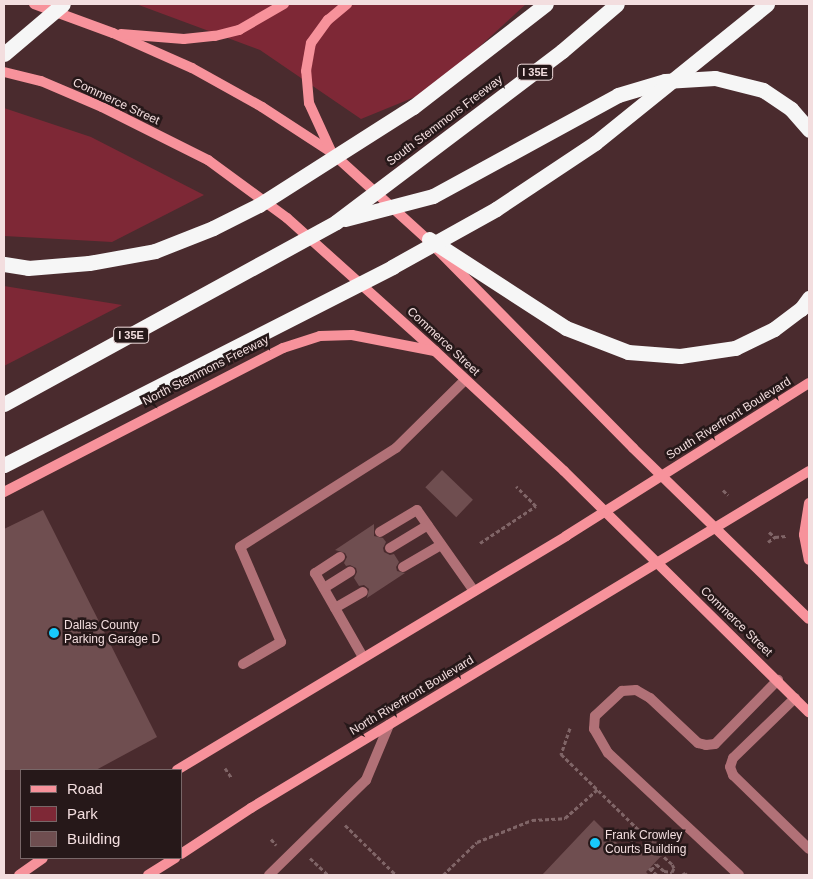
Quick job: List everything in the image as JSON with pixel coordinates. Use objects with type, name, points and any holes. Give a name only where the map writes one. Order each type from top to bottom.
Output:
[{"type":"highway","points":[[4,54],[63,4]]},
{"type":"highway","name":"South Stemmons Freeway","points":[[336,222],[562,51],[617,4]]},
{"type":"highway","points":[[4,465],[392,267],[496,209],[595,143],[767,4]]},
{"type":"highway","points":[[4,264],[28,268],[89,264],[156,252],[259,206],[413,107],[544,5]]},
{"type":"highway","points":[[336,222],[433,196],[525,144],[618,95],[664,81],[715,78],[763,90],[791,109],[809,130]]},
{"type":"highway","name":"I 35E","points":[[4,404],[336,222]]},
{"type":"highway","points":[[426,238],[566,328],[628,352],[680,356],[735,348],[774,329],[801,309],[809,298]]},
{"type":"main road","points":[[34,4],[113,33],[192,68],[262,107],[331,152],[426,238],[662,476],[809,619]]},
{"type":"main road","points":[[113,33],[184,39],[215,36],[246,27],[284,4]]},
{"type":"main road","points":[[331,152],[309,103],[306,72],[311,43],[328,20],[348,4]]},
{"type":"main road","name":"Commerce Street","points":[[4,72],[41,81],[102,107],[208,160],[287,218],[435,351],[605,512],[778,680],[809,713]]},
{"type":"main road","name":"North Stemmons Freeway","points":[[4,492],[283,348],[320,336],[352,335],[435,351]]},
{"type":"main road","name":"South Riverfront Boulevard","points":[[605,512],[809,383]]},
{"type":"main road","points":[[715,528],[809,471]]},
{"type":"main road","points":[[809,503],[804,535],[809,560]]},
{"type":"main road","points":[[179,769],[605,512]]},
{"type":"main road","name":"North Riverfront Boulevard","points":[[182,853],[389,725],[715,528]]},
{"type":"main road","points":[[19,875],[42,859]]},
{"type":"main road","points":[[148,875],[173,859]]},
{"type":"lane","points":[[244,664],[280,642],[240,547],[396,448],[465,380]]},
{"type":"lane","points":[[380,532],[417,510],[474,591]]},
{"type":"lane","points":[[390,548],[428,525]]},
{"type":"lane","points":[[403,567],[441,545]]},
{"type":"lane","points":[[340,558],[315,573],[363,657]]},
{"type":"lane","points":[[324,588],[350,572]]},
{"type":"lane","points":[[335,608],[363,592]]},
{"type":"lane","points":[[739,875],[608,753],[594,729],[595,716],[622,691],[636,690],[650,698],[698,743],[706,746],[715,744],[778,680]]},
{"type":"lane","points":[[795,698],[733,758],[730,767],[733,775],[809,848]]},
{"type":"lane","points":[[269,875],[366,780],[389,725]]},
{"type":"path","points":[[480,543],[536,506],[516,486]]},
{"type":"path","points":[[723,490],[728,495]]},
{"type":"path","points":[[769,532],[775,537]]},
{"type":"path","points":[[768,542],[775,537],[791,536]]},
{"type":"path","points":[[570,728],[561,754],[640,831],[632,838],[630,846],[634,852]]},
{"type":"path","points":[[225,768],[231,777]]},
{"type":"path","points":[[443,875],[477,842],[532,820],[565,818],[598,789]]},
{"type":"path","points":[[343,823],[396,875]]},
{"type":"path","points":[[657,875],[650,869],[656,864],[664,871],[672,872],[674,868],[662,855]]},
{"type":"path","points":[[310,857],[328,875]]},
{"type":"path","points":[[682,875],[684,873],[687,875]]},
{"type":"green space","points":[[136,4],[526,4],[432,90],[361,119],[260,50]]},
{"type":"green space","points":[[4,108],[91,137],[204,195],[112,242],[4,236]]},
{"type":"green space","points":[[4,286],[122,305],[4,366]]},
{"type":"building","points":[[442,470],[473,500],[456,517],[425,487]]},
{"type":"building","name":"Dallas County Parking Garage D","points":[[43,510],[157,737],[98,769],[4,770],[4,529]]},
{"type":"building","points":[[374,524],[374,536],[383,538],[386,542],[383,548],[384,552],[390,555],[394,554],[399,562],[396,567],[397,571],[405,573],[367,598],[369,589],[364,585],[359,586],[354,578],[357,572],[356,568],[350,565],[346,566],[344,563],[347,557],[345,553],[335,550]]},
{"type":"building","name":"Frank Crowley Courts Building","points":[[594,820],[630,856],[651,836],[666,851],[646,872],[649,875],[542,875]]},
{"type":"place","name":"Dallas County Parking Garage D","points":[[54,633]]},
{"type":"place","name":"Frank Crowley Courts Building","points":[[595,843]]}]
